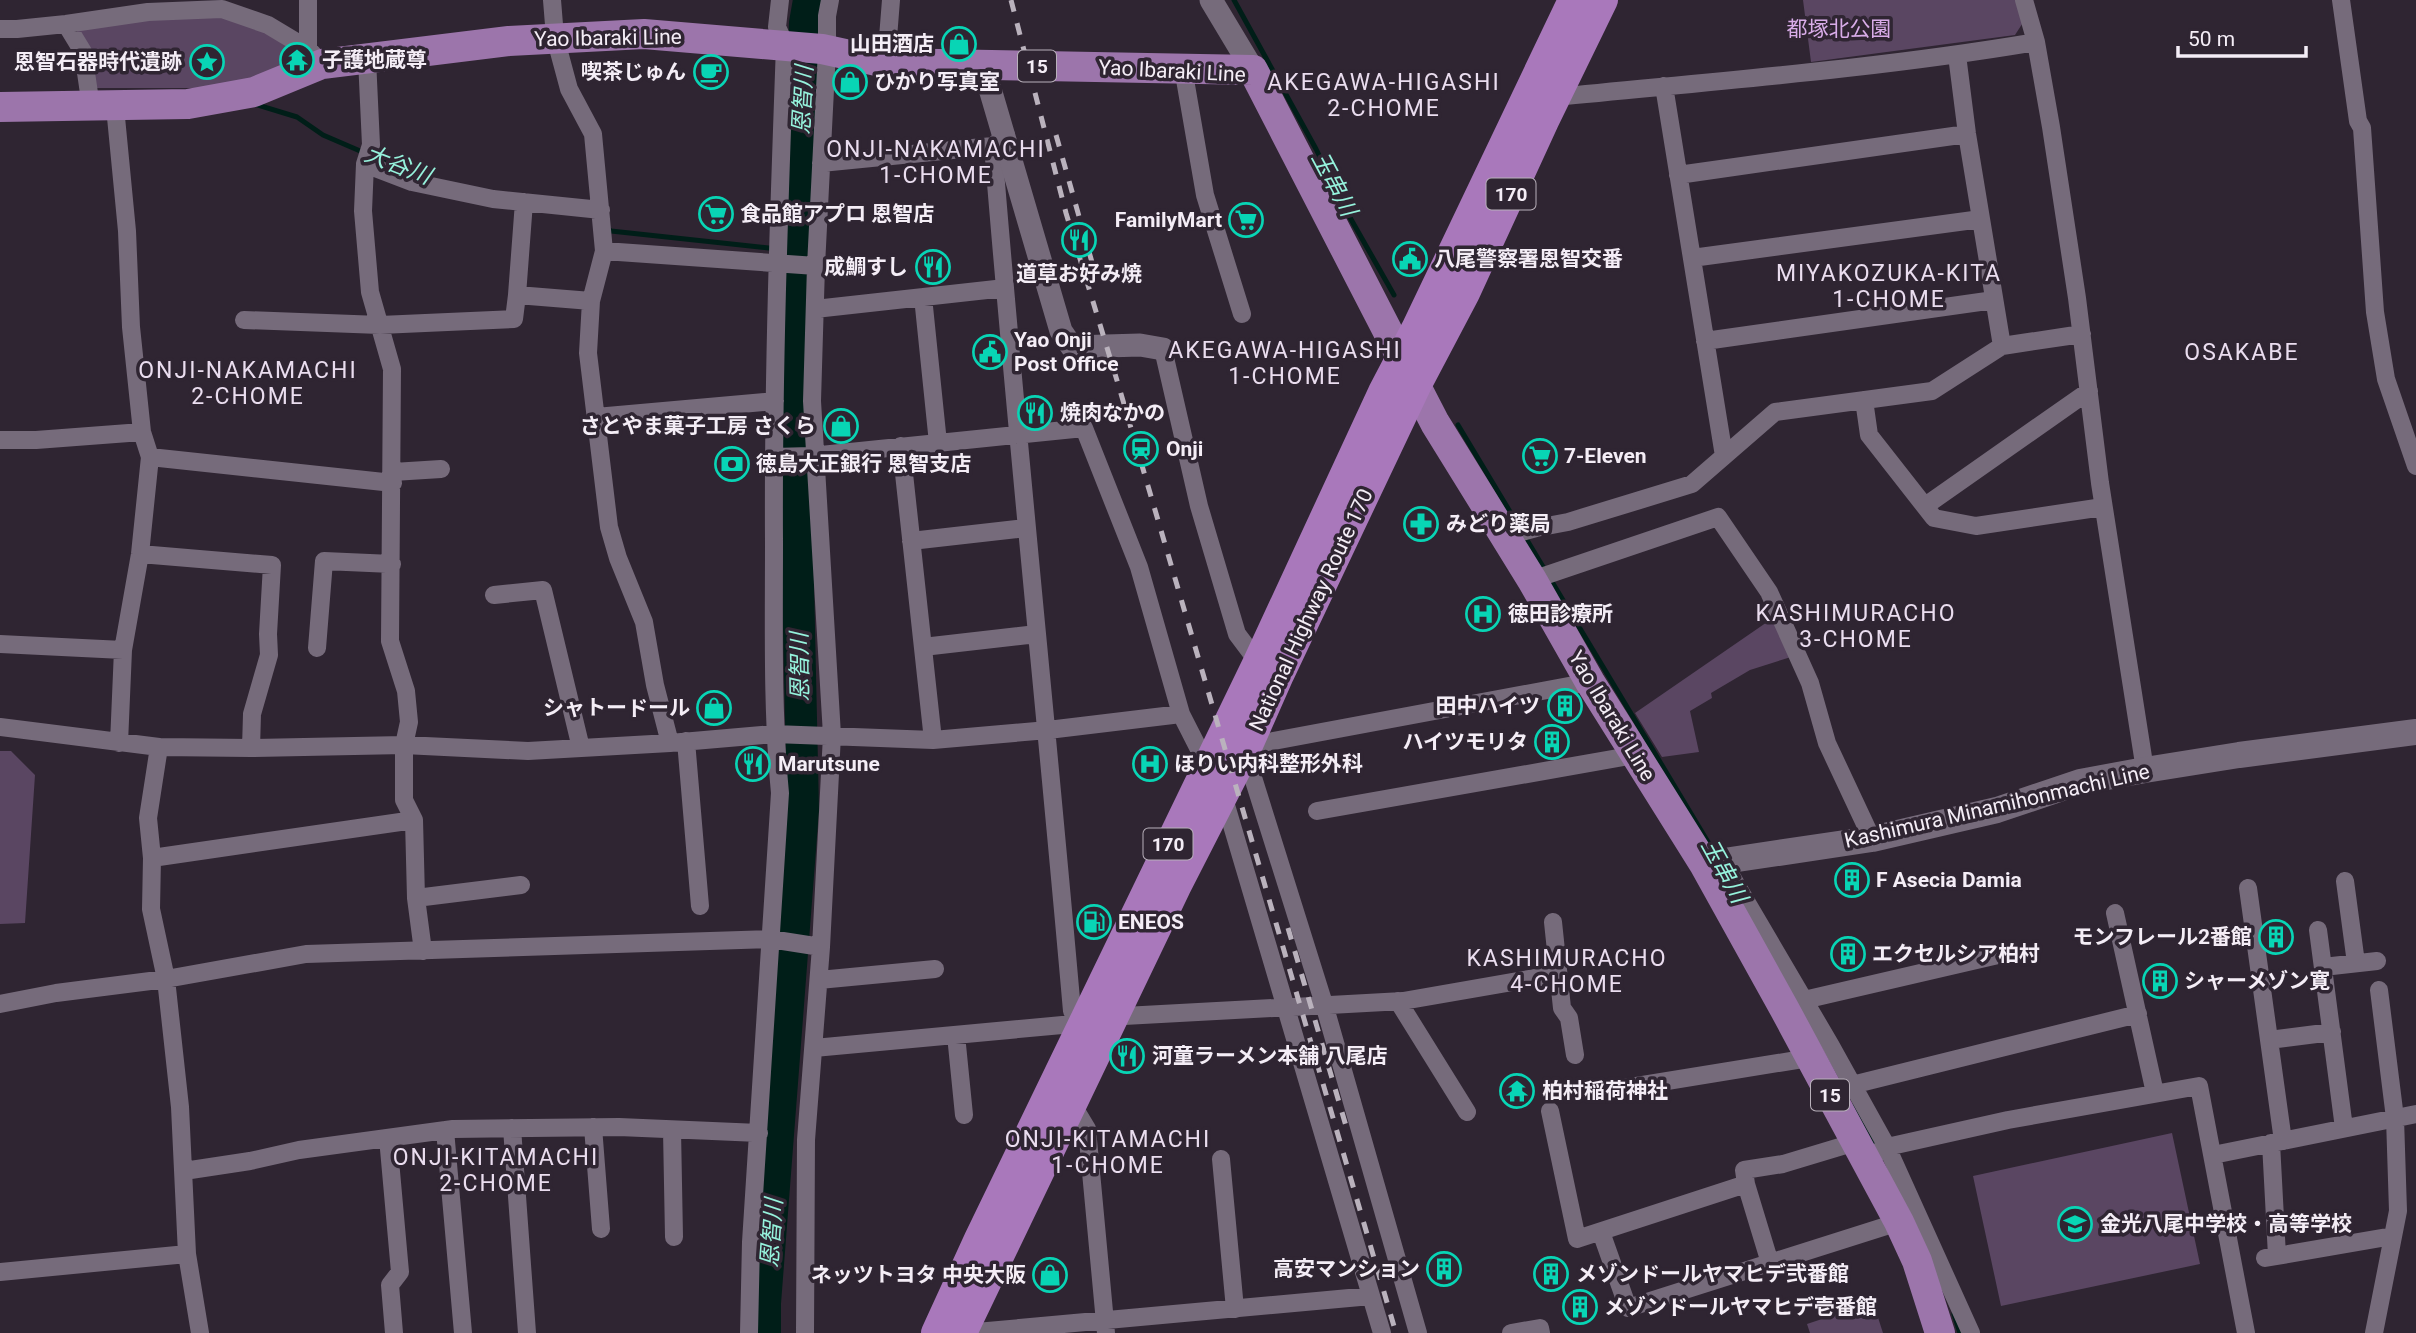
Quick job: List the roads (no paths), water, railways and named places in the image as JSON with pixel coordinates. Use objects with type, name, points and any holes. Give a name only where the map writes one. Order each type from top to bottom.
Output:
[{"type":"highway","name":"National Highway Route 170","points":[[936,1333],[979,1239],[1095,1019],[1176,887],[1246,749],[1268,668],[1402,356],[1573,0]]},
{"type":"highway","name":"National Highway Route 170","points":[[964,1333],[1072,1104],[1095,1019],[1208,765],[1268,668],[1465,293],[1603,0]]},
{"type":"main road","name":"Yao Ibaraki Line","points":[[0,107],[188,104],[254,92],[315,57],[367,59],[555,37],[644,34],[789,45],[886,62],[1253,70],[1435,423],[1635,755],[1713,863],[1795,1005],[1809,1058],[1872,1151],[1917,1261],[1940,1333]]},
{"type":"main road","name":"Kashimura Minamihonmachi Line","points":[[1713,863],[1872,839],[1997,810],[2080,782],[2252,753],[2416,732]]},
{"type":"street","points":[[308,0],[315,57]]},
{"type":"street","points":[[552,0],[555,37],[569,89],[593,134],[604,251],[592,301],[588,353],[609,527],[618,558],[644,622],[655,685],[678,742],[701,906]]},
{"type":"street","points":[[749,1333],[751,1242],[780,793],[774,457],[776,264],[789,45],[777,27],[780,0]]},
{"type":"street","points":[[805,1333],[807,1140],[819,980],[829,734],[813,456],[813,401],[814,266],[830,0]]},
{"type":"street","points":[[886,62],[891,0]]},
{"type":"street","points":[[1211,0],[1253,70]]},
{"type":"street","points":[[2024,0],[2036,42],[2051,127],[2082,334],[2104,507],[2145,770]]},
{"type":"street","points":[[2341,0],[2358,121],[2362,128],[2375,312],[2386,379],[2416,466]]},
{"type":"street","points":[[0,29],[66,24],[148,6],[222,9],[268,25],[315,57]]},
{"type":"street","points":[[66,24],[83,52],[103,107],[127,231],[131,327],[142,432],[150,457],[140,554],[123,650],[119,743]]},
{"type":"street","points":[[1556,97],[1799,74],[1957,55],[2036,42]]},
{"type":"street","points":[[1957,55],[1967,134],[2002,346]]},
{"type":"street","points":[[367,59],[371,145],[365,164],[363,211],[370,292],[392,369],[390,641],[406,691],[409,722],[404,745],[404,800],[414,820],[416,898],[423,951]]},
{"type":"street","points":[[983,65],[999,140],[1061,331],[1072,348],[1140,345],[1163,349],[1199,506],[1237,634],[1268,668]]},
{"type":"street","points":[[1183,68],[1205,195],[1242,314]]},
{"type":"street","points":[[1664,86],[1724,456]]},
{"type":"street","points":[[1678,175],[1967,134]]},
{"type":"street","points":[[821,163],[999,140]]},
{"type":"street","points":[[999,140],[1004,288],[1048,730],[1072,1011],[1095,1019]]},
{"type":"street","points":[[365,164],[412,182],[493,199],[601,210]]},
{"type":"street","points":[[244,320],[380,325],[514,319],[524,202]]},
{"type":"street","points":[[1692,258],[1981,219]]},
{"type":"street","points":[[604,251],[814,266]]},
{"type":"street","points":[[815,309],[1004,288]]},
{"type":"street","points":[[517,295],[592,301]]},
{"type":"street","points":[[923,297],[938,443]]},
{"type":"street","points":[[1705,341],[1994,300]]},
{"type":"street","points":[[1506,537],[1568,522],[1692,484],[1775,412],[1932,391],[2002,346],[2082,334]]},
{"type":"street","points":[[1925,506],[2089,391]]},
{"type":"street","points":[[1864,400],[1869,435],[1934,518],[1976,526],[2104,507]]},
{"type":"street","points":[[596,417],[775,401]]},
{"type":"street","points":[[774,457],[813,456],[1084,428],[1139,567],[1181,714],[1208,765]]},
{"type":"street","points":[[0,440],[142,432]]},
{"type":"street","points":[[901,446],[933,740]]},
{"type":"street","points":[[150,457],[393,477],[441,469]]},
{"type":"street","points":[[1532,580],[1718,517],[1769,592],[1810,683],[1827,743],[1872,839]]},
{"type":"street","points":[[911,541],[1026,527]]},
{"type":"street","points":[[140,554],[272,565],[269,655],[252,714],[251,748]]},
{"type":"street","points":[[317,648],[324,561],[392,564]]},
{"type":"street","points":[[494,595],[543,590],[581,748]]},
{"type":"street","points":[[923,648],[1037,634]]},
{"type":"street","points":[[0,644],[123,650]]},
{"type":"street","points":[[1418,1333],[1324,1004],[1246,749],[1590,682]]},
{"type":"street","points":[[0,727],[159,747],[404,745],[528,751],[777,734],[933,740],[1181,714]]},
{"type":"street","points":[[159,747],[148,818],[152,858],[151,909],[166,979],[179,1103],[187,1254],[200,1333]]},
{"type":"street","points":[[1317,811],[1635,755]]},
{"type":"street","points":[[1223,795],[1382,1333]]},
{"type":"street","points":[[152,858],[414,820]]},
{"type":"street","points":[[2345,881],[2356,963]]},
{"type":"street","points":[[416,898],[521,885]]},
{"type":"street","points":[[2248,888],[2269,1041],[2277,1142],[2271,1256],[2393,1237]]},
{"type":"street","points":[[2115,914],[2155,1093]]},
{"type":"street","points":[[1553,922],[1562,1008],[1569,1018],[1575,1055]]},
{"type":"street","points":[[2318,930],[2344,1128]]},
{"type":"street","points":[[0,1004],[306,954],[772,940],[819,945]]},
{"type":"street","points":[[1971,1333],[1872,1151],[1852,1085],[1795,1005],[2011,952]]},
{"type":"street","points":[[2323,967],[2377,961]]},
{"type":"street","points":[[819,980],[935,969]]},
{"type":"street","points":[[814,1048],[1095,1019],[1398,1001],[1559,975]]},
{"type":"street","points":[[2374,1333],[2398,1211],[2395,1118],[2379,990]]},
{"type":"street","points":[[1398,1001],[1467,1112]]},
{"type":"street","points":[[1852,1085],[2138,1014]]},
{"type":"street","points":[[2269,1041],[2332,1032]]},
{"type":"street","points":[[956,1035],[964,1115]]},
{"type":"street","points":[[1618,1089],[1809,1058]]},
{"type":"street","points":[[1770,1263],[1744,1170],[1872,1151],[2008,1120],[2200,1086],[2246,1333]]},
{"type":"street","points":[[1072,1104],[1087,1129],[1105,1327]]},
{"type":"street","points":[[1550,1111],[1577,1238],[1746,1184]]},
{"type":"street","points":[[2213,1155],[2416,1114]]},
{"type":"street","points":[[184,1171],[299,1150],[445,1130],[593,1127],[759,1133]]},
{"type":"street","points":[[593,1127],[601,1229]]},
{"type":"street","points":[[512,1128],[527,1333]]},
{"type":"street","points":[[445,1130],[463,1333]]},
{"type":"street","points":[[671,1130],[674,1237]]},
{"type":"street","points":[[388,1138],[400,1272],[390,1285],[394,1333]]},
{"type":"street","points":[[1221,1159],[1235,1309]]},
{"type":"street","points":[[1601,1232],[1628,1308],[1899,1222]]},
{"type":"street","points":[[0,1272],[187,1254]]},
{"type":"street","points":[[964,1333],[1105,1327],[1235,1309],[1371,1296]]},
{"type":"street","points":[[1511,1333],[1540,1328],[1541,1333]]},
{"type":"waterway","name":"恩智川","points":[[765,1333],[765,1303],[803,810],[794,400],[796,251],[805,23],[809,0]]},
{"type":"waterway","name":"玉串川","points":[[1234,0],[1394,295]]},
{"type":"waterway","name":"大谷川","points":[[254,104],[297,117],[323,135],[395,166]]},
{"type":"waterway","name":"大谷川","points":[[606,228],[611,231],[796,251]]},
{"type":"waterway","name":"玉串川","points":[[1458,425],[1714,852]]},
{"type":"waterway","name":"玉串川","points":[[1853,1106],[1877,1150]]},
{"type":"waterway","name":"玉串川","points":[[1954,1314],[1960,1333]]},
{"type":"railway","points":[[1011,0],[1066,213],[1396,1333]]},
{"type":"railway","points":[[1056,135],[1097,280]]},
{"type":"railway","points":[[1288,928],[1346,1126]]},
{"type":"place","name":"山田酒店","points":[[959,44]]},
{"type":"place","name":"子護地蔵尊","points":[[297,60]]},
{"type":"place","name":"恩智石器時代遺跡","points":[[207,62]]},
{"type":"place","name":"喫茶じゅん","points":[[711,72]]},
{"type":"place","name":"ひかり写真室","points":[[850,82]]},
{"type":"place","name":"食品館アプロ 恩智店","points":[[716,214]]},
{"type":"place","name":"FamilyMart","points":[[1246,220]]},
{"type":"place","name":"道草お好み焼","points":[[1079,240]]},
{"type":"place","name":"八尾警察署恩智交番","points":[[1410,259]]},
{"type":"place","name":"成鯛すし","points":[[933,267]]},
{"type":"place","name":"Yao Onji Post Office","points":[[990,352]]},
{"type":"place","name":"焼肉なかの","points":[[1035,413]]},
{"type":"place","name":"さとやま菓子工房 さくら","points":[[841,426]]},
{"type":"place","name":"Onji","points":[[1141,449]]},
{"type":"place","name":"7-Eleven","points":[[1540,456]]},
{"type":"place","name":"徳島大正銀行 恩智支店","points":[[732,464]]},
{"type":"place","name":"みどり薬局","points":[[1421,524]]},
{"type":"place","name":"徳田診療所","points":[[1483,614]]},
{"type":"place","name":"田中ハイツ","points":[[1565,706]]},
{"type":"place","name":"シャトードール","points":[[714,708]]},
{"type":"place","name":"ハイツモリタ","points":[[1552,742]]},
{"type":"place","name":"Marutsune","points":[[753,764]]},
{"type":"place","name":"ほりい内科整形外科","points":[[1150,764]]},
{"type":"place","name":"F Asecia Damia","points":[[1852,880]]},
{"type":"place","name":"ENEOS","points":[[1094,922]]},
{"type":"place","name":"モンフレール2番館","points":[[2276,937]]},
{"type":"place","name":"エクセルシア柏村","points":[[1848,954]]},
{"type":"place","name":"シャーメゾン寛","points":[[2160,981]]},
{"type":"place","name":"河童ラーメン本舗 八尾店","points":[[1127,1056]]},
{"type":"place","name":"柏村稲荷神社","points":[[1517,1091]]},
{"type":"place","name":"金光八尾中学校・高等学校","points":[[2075,1224]]},
{"type":"place","name":"高安マンション","points":[[1444,1269]]},
{"type":"place","name":"メゾンドールヤマヒデ弐番館","points":[[1551,1274]]},
{"type":"place","name":"ネッツトヨタ 中央大阪","points":[[1050,1275]]},
{"type":"place","name":"メゾンドールヤマヒデ壱番館","points":[[1580,1307]]},
{"type":"district","name":"AKEGAWA-HIGASHI 2-CHOME","points":[[1384,95]]},
{"type":"district","name":"ONJI-NAKAMACHI 1-CHOME","points":[[936,162]]},
{"type":"district","name":"MIYAKOZUKA-KITA 1-CHOME","points":[[1889,286]]},
{"type":"district","name":"OSAKABE","points":[[2242,352]]},
{"type":"district","name":"AKEGAWA-HIGASHI 1-CHOME","points":[[1285,363]]},
{"type":"district","name":"ONJI-NAKAMACHI 2-CHOME","points":[[248,383]]},
{"type":"district","name":"KASHIMURACHO 3-CHOME","points":[[1856,626]]},
{"type":"district","name":"KASHIMURACHO 4-CHOME","points":[[1567,971]]},
{"type":"district","name":"ONJI-KITAMACHI 1-CHOME","points":[[1108,1152]]},
{"type":"district","name":"ONJI-KITAMACHI 2-CHOME","points":[[496,1170]]},
{"type":"park label","name":"都塚北公園","points":[[1839,29]]}]
